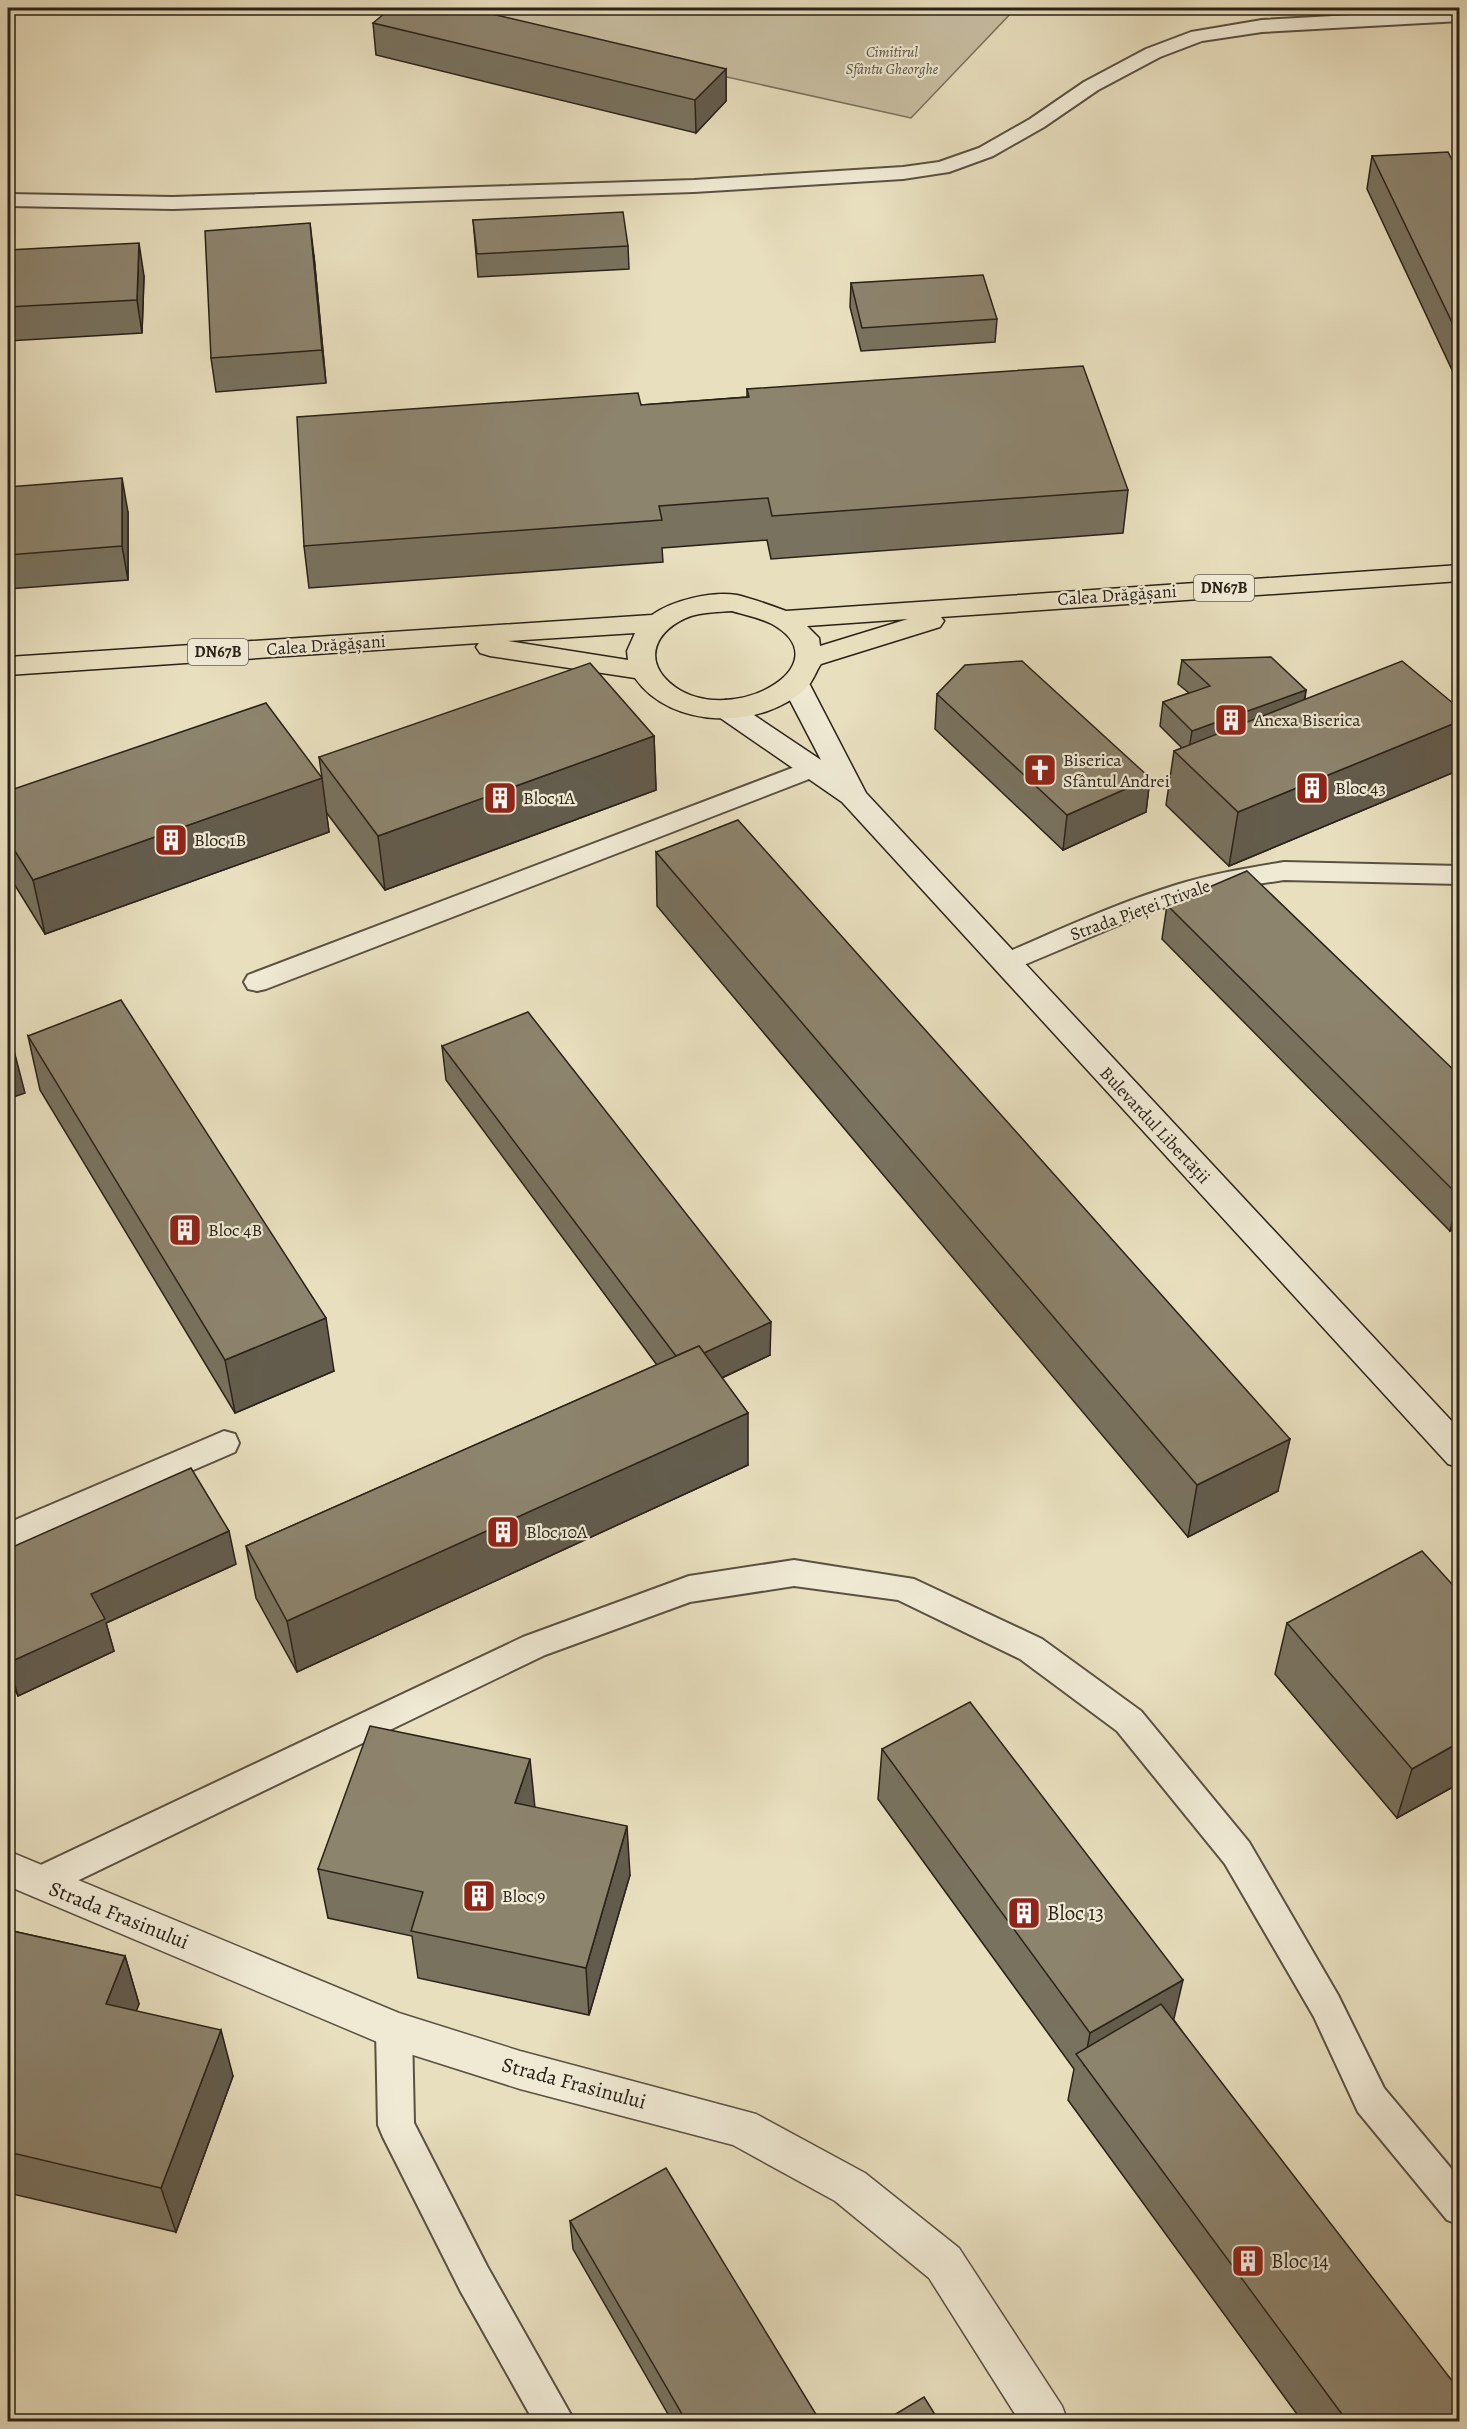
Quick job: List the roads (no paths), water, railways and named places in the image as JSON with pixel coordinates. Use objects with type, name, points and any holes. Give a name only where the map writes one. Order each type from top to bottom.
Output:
[{"type":"main road","name":"Calea Drăgășani","points":[[784,619],[1460,573]]},
{"type":"main road","points":[[734,603],[760,609],[784,619],[798,630],[807,644],[810,658],[806,672],[796,685],[777,698],[761,704],[726,710],[699,707],[674,699],[655,687],[642,671],[639,655],[644,638],[657,623],[679,611],[705,605],[734,603]]},
{"type":"main road","name":"Calea Drăgășani","points":[[810,658],[989,604]]},
{"type":"main road","name":"Calea Drăgășani","points":[[8,666],[657,623]]},
{"type":"main road","name":"Calea Drăgășani","points":[[429,638],[642,671]]},
{"type":"main road","name":"Bulevardul Libertății","points":[[796,685],[852,795]]},
{"type":"main road","name":"Bulevardul Libertății","points":[[726,710],[852,795],[1460,1454]]},
{"type":"main road","name":"Strada Frasinului","points":[[24,1875],[394,2030],[520,2070],[741,2128],[850,2187],[944,2263],[1046,2421]]},
{"type":"lane","points":[[8,200],[196,202],[694,186],[903,173],[942,168],[986,152],[1037,123],[1091,86],[1153,54],[1198,36],[1262,26],[1460,15]]},
{"type":"lane","points":[[257,982],[813,768]]},
{"type":"lane","name":"Strada Pieței Trivale","points":[[1005,963],[1136,908],[1185,891],[1238,878],[1284,871],[1460,875]]},
{"type":"lane","points":[[8,1537],[224,1443]]},
{"type":"lane","points":[[24,1875],[534,1646],[689,1589],[794,1573],[903,1588],[1031,1649],[1129,1721],[1237,1853],[1326,2006],[1371,2100],[1460,2208]]},
{"type":"lane","points":[[394,2030],[396,2125],[474,2279],[556,2421]]},
{"type":"place","name":"Anexa Biserica","points":[[1231,720]]},
{"type":"place","name":"Biserica Sfântul Andrei","points":[[1040,770]]},
{"type":"place","name":"Bloc 43","points":[[1312,788]]},
{"type":"place","name":"Bloc 1A","points":[[500,798]]},
{"type":"place","name":"Bloc 1B","points":[[171,840]]},
{"type":"place","name":"Bloc 4B","points":[[185,1230]]},
{"type":"place","name":"Bloc 10A","points":[[503,1532]]},
{"type":"place","name":"Bloc 9","points":[[479,1896]]},
{"type":"place","name":"Bloc 13","points":[[1024,1913]]},
{"type":"place","name":"Bloc 14","points":[[1248,2261]]},
{"type":"park label","name":"Cimitirul Sfântu Gheorghe","points":[[892,60]]}]
